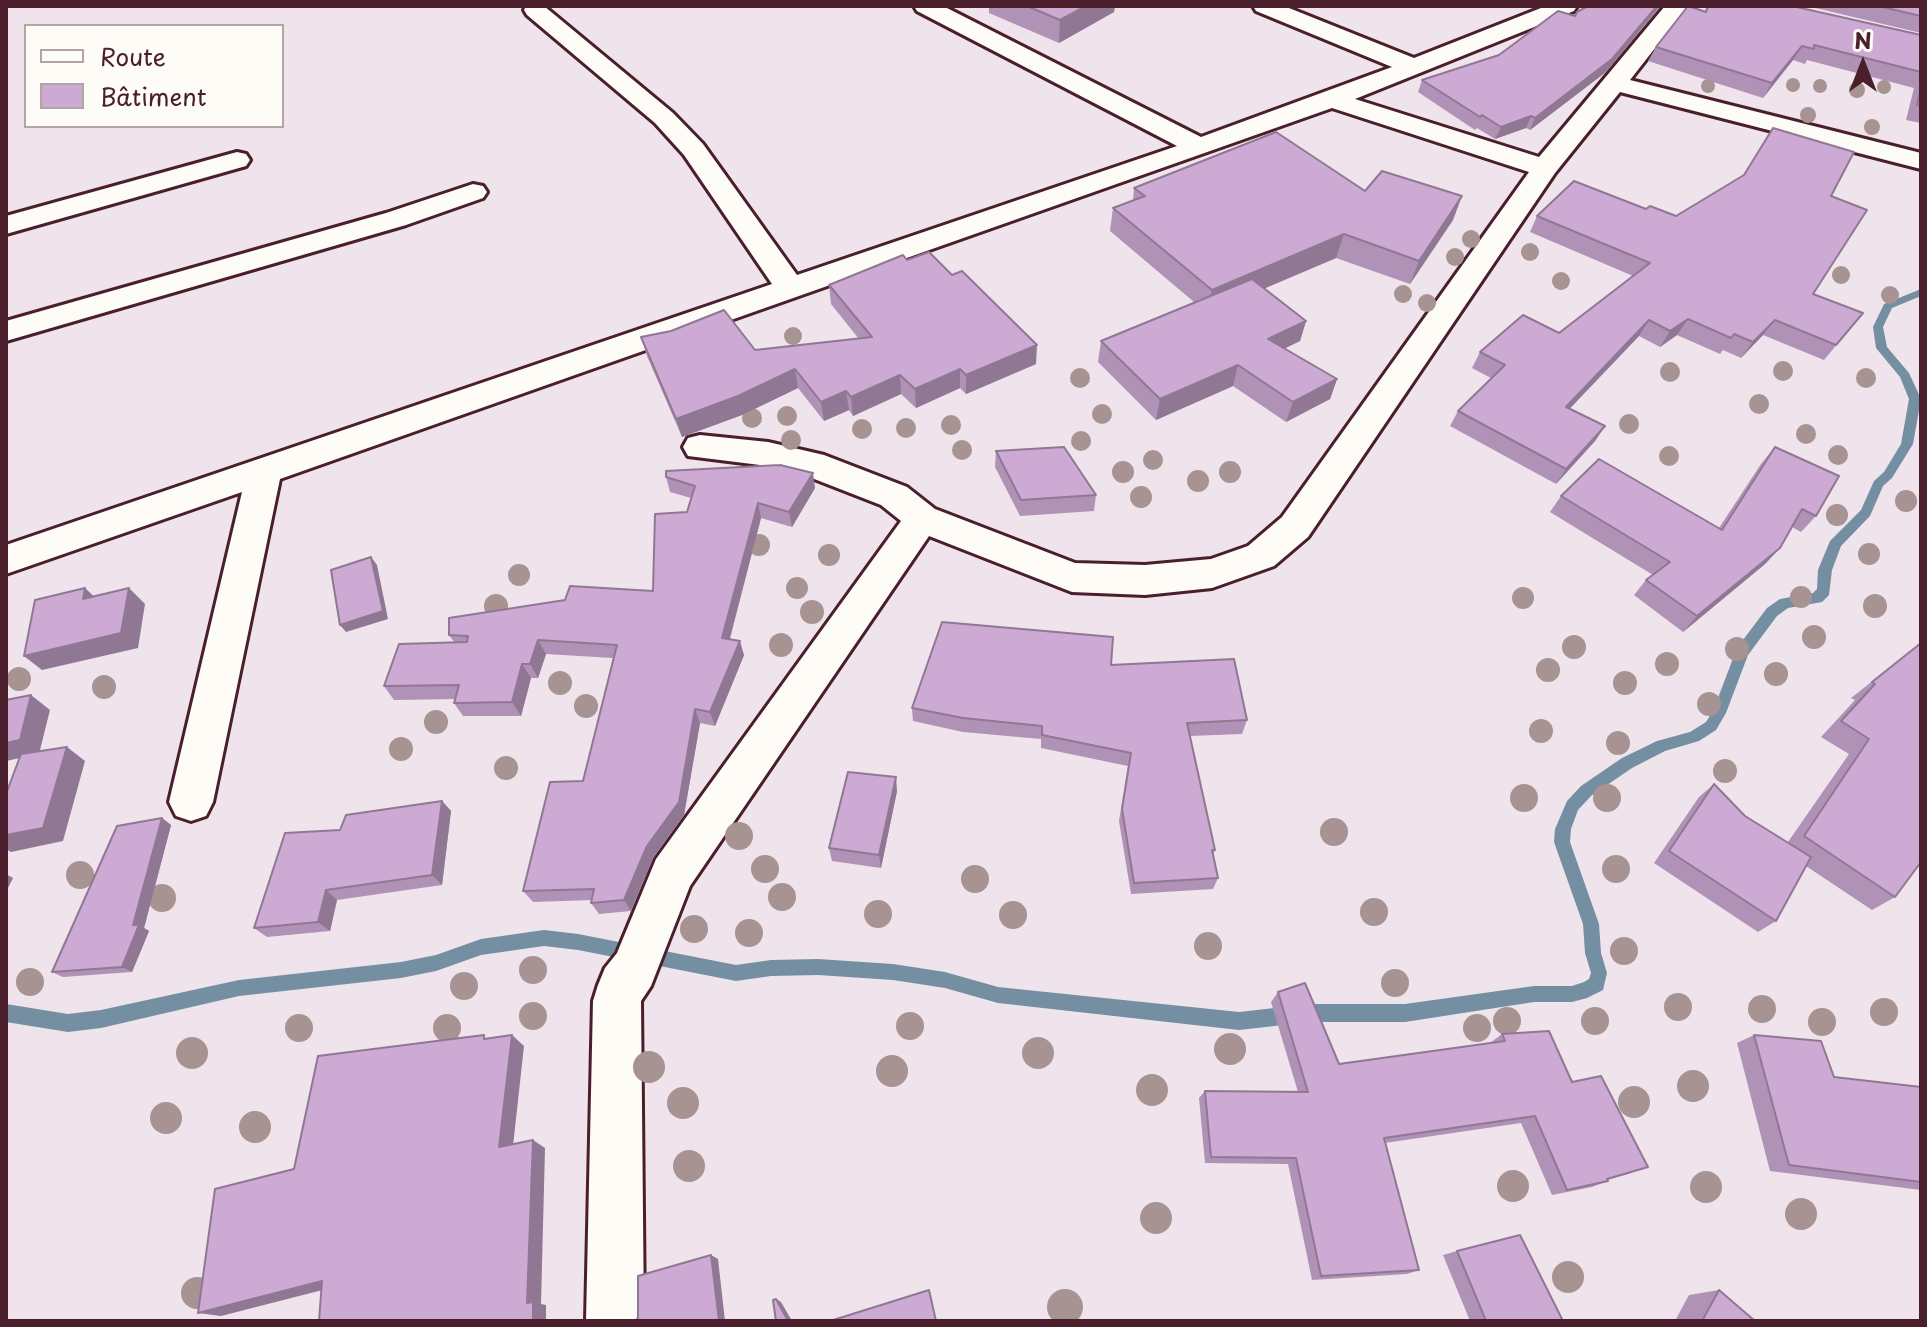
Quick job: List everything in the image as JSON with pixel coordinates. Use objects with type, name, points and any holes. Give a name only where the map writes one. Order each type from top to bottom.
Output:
[{"type":"street","points":[[925,6],[1199,147]]},
{"type":"street","points":[[1264,6],[1411,66]]},
{"type":"street","points":[[6,560],[1199,147],[1331,100],[1566,6]]},
{"type":"street","points":[[700,447],[768,454],[812,464],[894,496],[922,518],[1072,577],[1145,580],[1212,573],[1261,556],[1295,527],[1545,168],[1677,6]]},
{"type":"street","points":[[535,10],[664,118],[694,150],[791,289]]},
{"type":"street","points":[[1616,84],[1921,161]]},
{"type":"street","points":[[1331,100],[1545,168]]},
{"type":"street","points":[[6,225],[237,160]]},
{"type":"street","points":[[6,331],[396,219],[473,192]]},
{"type":"street","points":[[191,802],[264,471]]},
{"type":"street","points":[[615,1321],[617,1001],[622,985],[634,969],[672,874],[922,518]]},
{"type":"building","points":[[1027,6],[1086,6],[1060,20]]},
{"type":"building","points":[[1588,6],[1657,6],[1612,59],[1535,118],[1531,116],[1501,127],[1422,80],[1499,55],[1558,11],[1575,16]]},
{"type":"building","points":[[1688,6],[1706,12],[1708,6],[1792,6],[1921,35],[1921,72],[1814,45],[1814,49],[1802,46],[1772,83],[1656,47]]},
{"type":"building","points":[[1878,6],[1921,6],[1921,16]]},
{"type":"building","points":[[1773,128],[1854,152],[1831,196],[1867,210],[1813,294],[1863,313],[1836,345],[1775,320],[1753,342],[1734,334],[1731,338],[1688,319],[1670,331],[1649,320],[1566,407],[1605,426],[1566,469],[1458,411],[1505,365],[1480,352],[1523,315],[1559,333],[1650,263],[1537,216],[1574,181],[1646,209],[1650,206],[1676,216],[1744,175]]},
{"type":"building","points":[[1276,132],[1365,191],[1382,171],[1462,196],[1419,261],[1344,234],[1212,290],[1113,208],[1145,196],[1134,188]]},
{"type":"building","points":[[929,252],[952,275],[962,271],[1037,345],[966,375],[960,369],[915,389],[900,375],[851,397],[846,391],[821,402],[795,369],[738,396],[676,419],[641,337],[671,331],[724,310],[755,350],[872,337],[829,285],[903,255],[907,260]]},
{"type":"building","points":[[1252,279],[1306,321],[1268,339],[1337,379],[1293,402],[1238,365],[1160,399],[1101,341]]},
{"type":"building","points":[[1064,447],[1096,495],[1021,500],[996,451]]},
{"type":"building","points":[[1775,447],[1839,476],[1816,516],[1802,509],[1780,548],[1697,616],[1646,580],[1670,562],[1561,496],[1599,459],[1722,530]]},
{"type":"building","points":[[780,465],[813,473],[789,512],[758,503],[722,638],[740,641],[710,712],[695,709],[679,802],[647,846],[624,900],[591,903],[594,889],[523,891],[550,782],[583,781],[617,645],[538,640],[530,664],[522,664],[512,702],[454,703],[459,685],[384,686],[399,644],[467,642],[468,636],[449,635],[449,618],[565,600],[570,586],[653,591],[655,514],[687,512],[695,486],[666,477],[666,471]]},
{"type":"building","points":[[371,557],[383,611],[340,625],[331,570]]},
{"type":"building","points":[[85,588],[83,599],[129,588],[121,633],[24,656],[35,600]]},
{"type":"building","points":[[942,622],[1113,637],[1111,665],[1234,659],[1247,720],[1187,723],[1215,850],[1212,850],[1218,878],[1134,883],[1122,809],[1131,753],[1042,735],[1042,726],[963,718],[912,708]]},
{"type":"building","points":[[1921,643],[1921,862],[1895,897],[1804,836],[1869,739],[1841,721],[1875,684],[1872,682]]},
{"type":"building","points":[[31,695],[20,740],[6,743],[6,700]]},
{"type":"building","points":[[67,747],[43,828],[6,835],[6,794],[21,754]]},
{"type":"building","points":[[848,772],[896,777],[879,855],[829,848]]},
{"type":"building","points":[[1714,784],[1745,816],[1811,857],[1776,921],[1669,851]]},
{"type":"building","points":[[442,801],[432,875],[326,890],[318,922],[254,928],[285,833],[340,830],[346,815]]},
{"type":"building","points":[[162,818],[133,925],[139,925],[122,967],[52,972],[117,826]]},
{"type":"building","points":[[1305,983],[1339,1064],[1505,1041],[1502,1034],[1549,1031],[1572,1082],[1601,1076],[1648,1167],[1608,1181],[1567,1190],[1535,1116],[1384,1138],[1419,1270],[1321,1276],[1296,1158],[1211,1157],[1205,1091],[1308,1092],[1278,992]]},
{"type":"building","points":[[484,1035],[484,1039],[512,1035],[499,1147],[533,1140],[527,1303],[533,1302],[533,1321],[319,1321],[322,1281],[198,1313],[215,1189],[294,1169],[318,1056]]},
{"type":"building","points":[[1754,1035],[1821,1041],[1834,1077],[1921,1087],[1921,1182],[1789,1165]]},
{"type":"building","points":[[1520,1235],[1563,1321],[1486,1321],[1457,1251]]},
{"type":"building","points":[[711,1255],[719,1321],[635,1321],[638,1318],[638,1276]]},
{"type":"building","points":[[929,1290],[936,1321],[830,1321]]},
{"type":"building","points":[[1719,1290],[1755,1321],[1702,1321]]},
{"type":"building","points":[[776,1299],[788,1321],[776,1321],[773,1300]]},
{"type":"waterway","points":[[6,1013],[68,1023],[101,1019],[239,988],[401,970],[436,963],[481,947],[544,938],[736,973],[771,968],[818,967],[893,972],[945,980],[998,995],[1239,1021],[1310,1013],[1405,1013],[1534,994],[1572,994],[1587,990],[1597,984],[1599,973],[1593,953],[1591,924],[1562,842],[1563,829],[1572,806],[1586,791],[1627,763],[1662,746],[1694,737],[1711,726],[1742,652],[1772,612],[1785,603],[1817,598],[1824,591],[1825,570],[1835,544],[1866,513],[1878,484],[1888,475],[1907,444],[1915,399],[1905,376],[1882,348],[1878,327],[1888,306],[1921,292]]}]
